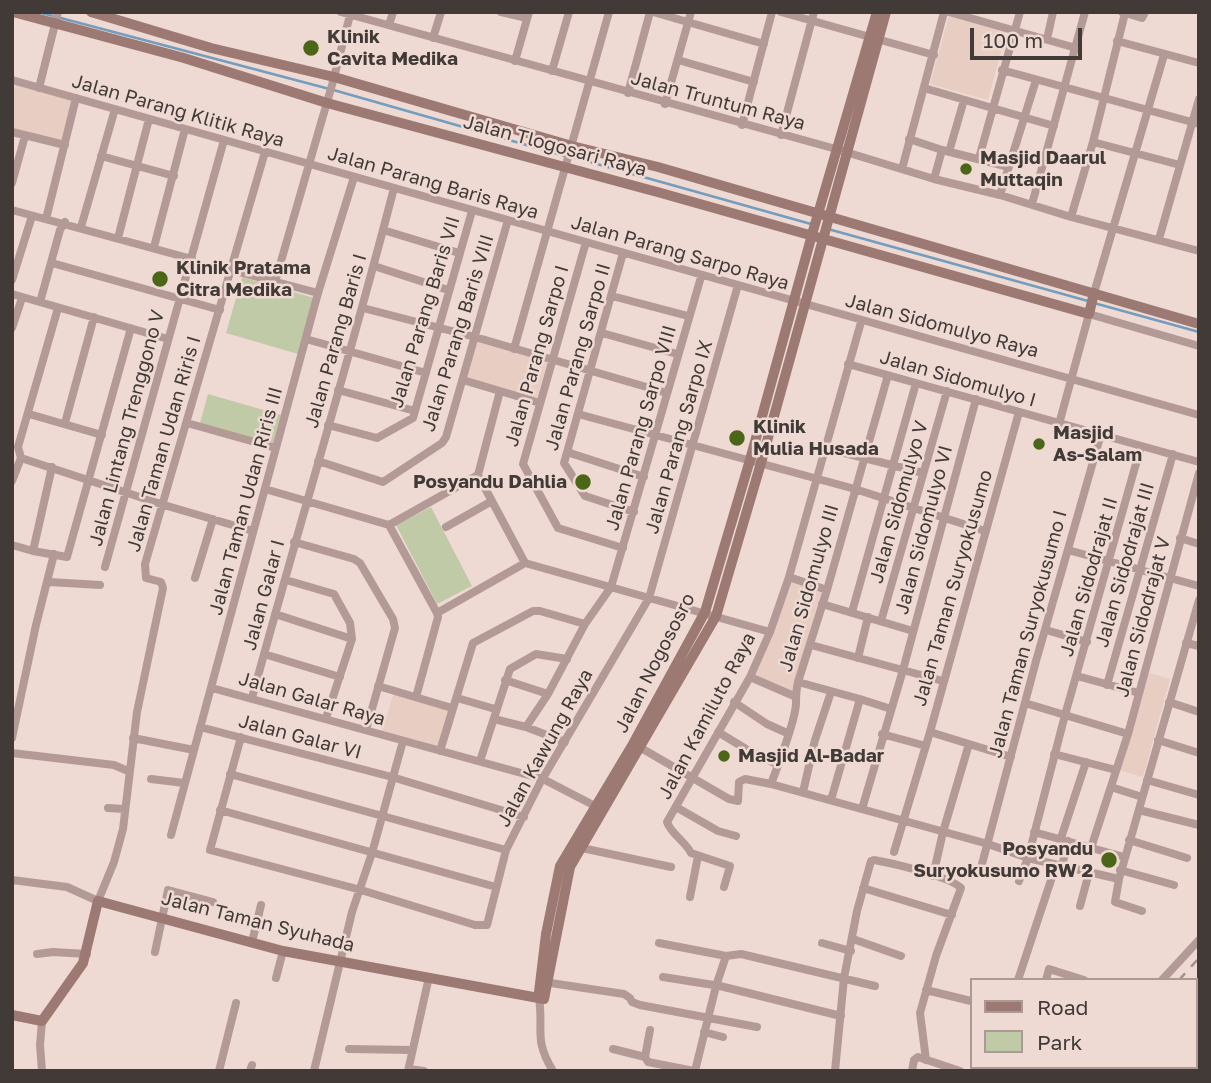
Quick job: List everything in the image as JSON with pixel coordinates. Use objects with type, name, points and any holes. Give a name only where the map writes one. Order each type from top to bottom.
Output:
[{"type":"street","name":"Jalan Tlogosari Raya","points":[[13,12],[1089,312]]},
{"type":"street","points":[[39,88],[58,12]]},
{"type":"street","name":"Jalan Tlogosari Raya","points":[[91,12],[571,148],[657,167],[1199,324]]},
{"type":"street","name":"Jalan Truntum Raya","points":[[341,12],[1199,251]]},
{"type":"street","points":[[389,25],[393,12]]},
{"type":"street","points":[[433,38],[441,12]]},
{"type":"street","points":[[502,12],[528,15],[515,61]]},
{"type":"street","points":[[552,71],[569,12]]},
{"type":"street","points":[[514,349],[609,12]]},
{"type":"street","points":[[628,93],[651,12],[764,44]]},
{"type":"street","points":[[665,104],[691,12]]},
{"type":"street","points":[[742,125],[772,12]]},
{"type":"street","points":[[781,12],[813,16],[874,39],[934,55]]},
{"type":"street","points":[[823,215],[848,153],[874,39],[877,12]]},
{"type":"street","points":[[823,215],[836,149],[886,12]]},
{"type":"street","points":[[902,169],[946,12],[1076,48]]},
{"type":"street","points":[[985,23],[988,12]]},
{"type":"street","points":[[979,159],[1020,12]]},
{"type":"street","points":[[1046,39],[1054,12]]},
{"type":"street","points":[[1032,204],[1085,12]]},
{"type":"street","points":[[1071,217],[1105,99],[1123,13],[1142,18],[1145,12]]},
{"type":"street","points":[[275,282],[350,15]]},
{"type":"street","points":[[781,135],[813,16]]},
{"type":"street","points":[[1117,41],[1199,63]]},
{"type":"street","points":[[1059,424],[1093,294],[1164,55]]},
{"type":"street","points":[[678,60],[754,82]]},
{"type":"street","points":[[1002,70],[1196,123]]},
{"type":"street","name":"Jalan Parang Klitik Raya","points":[[12,80],[309,164]]},
{"type":"street","points":[[1000,195],[1036,80]]},
{"type":"street","points":[[924,88],[1054,126]]},
{"type":"street","points":[[46,219],[76,99]]},
{"type":"street","points":[[1159,239],[1180,165],[1196,123],[1199,99]]},
{"type":"street","points":[[934,179],[964,100]]},
{"type":"street","points":[[80,227],[114,109]]},
{"type":"street","points":[[117,238],[149,119]]},
{"type":"street","points":[[154,247],[185,129]]},
{"type":"street","points":[[12,132],[65,145]]},
{"type":"street","points":[[12,184],[25,136]]},
{"type":"street","points":[[909,139],[1009,167]]},
{"type":"street","name":"Jalan Lintang Trenggono V","points":[[105,567],[224,140]]},
{"type":"street","points":[[1093,142],[1180,165]]},
{"type":"street","name":"Jalan Taman Udan Riris I","points":[[98,901],[114,862],[123,829],[133,738],[163,588],[161,582],[146,574],[265,152]]},
{"type":"street","points":[[101,156],[174,176]]},
{"type":"street","name":"Jalan Parang Baris Raya","points":[[309,164],[547,232]]},
{"type":"street","name":"Jalan Taman Udan Riris III","points":[[171,835],[318,293],[354,177]]},
{"type":"street","name":"Jalan Parang Baris I","points":[[306,501],[363,308],[394,188]]},
{"type":"street","points":[[12,210],[65,222],[192,259]]},
{"type":"street","name":"Jalan Parang Baris VII","points":[[328,425],[377,438],[413,418],[472,211]]},
{"type":"street","name":"Jalan Nogososro","points":[[541,1001],[560,866],[641,748],[716,616],[823,215]]},
{"type":"street","points":[[12,280],[32,216]]},
{"type":"street","name":"Jalan Parang Baris VIII","points":[[318,461],[383,482],[442,443],[463,380],[508,220]]},
{"type":"street","points":[[40,302],[56,243],[65,222]]},
{"type":"street","points":[[383,230],[459,253]]},
{"type":"street","name":"Jalan Parang Sarpo Raya","points":[[547,232],[799,302]]},
{"type":"street","name":"Jalan Parang Sarpo I","points":[[586,242],[523,464],[556,526],[561,530],[623,548]]},
{"type":"street","name":"Jalan Parang Sarpo II","points":[[623,253],[565,465],[585,496],[634,512]]},
{"type":"street","points":[[52,263],[220,310]]},
{"type":"street","points":[[374,266],[448,290]]},
{"type":"street","points":[[231,270],[318,293]]},
{"type":"street","name":"Jalan Parang Sarpo VIII","points":[[526,727],[548,694],[585,624],[611,587],[701,276]]},
{"type":"street","name":"Jalan Parang Sarpo IX","points":[[649,598],[738,285]]},
{"type":"street","points":[[12,294],[168,339]]},
{"type":"street","points":[[612,296],[688,316]]},
{"type":"street","points":[[12,328],[22,298]]},
{"type":"street","name":"Jalan Sidomulyo Raya","points":[[799,302],[861,322],[1199,415]]},
{"type":"street","points":[[12,481],[21,458],[15,444],[29,414],[58,308]]},
{"type":"street","points":[[363,308],[475,337],[667,393]]},
{"type":"street","points":[[1089,312],[1199,346]]},
{"type":"street","points":[[65,423],[94,317]]},
{"type":"street","points":[[770,632],[789,577],[861,322]]},
{"type":"street","points":[[12,545],[33,551],[52,561],[65,557],[70,551],[131,328]]},
{"type":"street","points":[[602,333],[677,354]]},
{"type":"street","points":[[306,339],[426,373]]},
{"type":"street","name":"Jalan Sidomulyo I","points":[[848,364],[1199,462]]},
{"type":"street","points":[[864,459],[888,374]]},
{"type":"street","points":[[463,380],[540,403]]},
{"type":"street","points":[[852,612],[916,383]]},
{"type":"street","points":[[338,390],[415,411]]},
{"type":"street","points":[[437,613],[525,563],[478,475],[500,391]]},
{"type":"street","name":"Jalan Sidomulyo V","points":[[881,621],[947,391]]},
{"type":"street","name":"Jalan Sidomulyo VI","points":[[862,808],[903,670],[976,399]]},
{"type":"street","name":"Jalan Taman Suryokusumo","points":[[1011,757],[930,732],[1019,412]]},
{"type":"street","points":[[29,414],[102,435]]},
{"type":"street","points":[[578,414],[855,489],[985,531]]},
{"type":"street","points":[[187,423],[276,448]]},
{"type":"street","name":"Jalan Taman Suryokusumo I","points":[[982,864],[1101,434]]},
{"type":"street","name":"Jalan Sidodrajat II","points":[[1019,881],[1028,858],[1054,754],[1141,446]]},
{"type":"street","points":[[825,448],[923,474]]},
{"type":"street","points":[[567,452],[644,477]]},
{"type":"street","name":"Jalan Sidodrajat III","points":[[1107,685],[1173,454]]},
{"type":"street","points":[[21,458],[253,531]]},
{"type":"street","name":"Jalan Sidomulyo III","points":[[771,783],[788,733],[796,703],[794,696],[864,459]]},
{"type":"street","name":"Jalan Nogososro","points":[[551,935],[570,867],[582,849],[633,744],[705,612],[756,461]]},
{"type":"street","points":[[33,551],[52,467]]},
{"type":"street","name":"Jalan Sidodrajat V","points":[[1091,848],[1128,734],[1199,473]]},
{"type":"street","points":[[389,526],[478,475]]},
{"type":"street","points":[[265,489],[389,526],[438,617],[416,697]]},
{"type":"street","name":"Jalan Galar I","points":[[252,698],[306,501]]},
{"type":"street","points":[[446,527],[492,501]]},
{"type":"street","points":[[195,578],[213,519]]},
{"type":"street","points":[[1180,538],[1199,544]]},
{"type":"street","points":[[294,542],[360,563],[393,620],[395,628],[366,730]]},
{"type":"street","points":[[1068,550],[1199,586]]},
{"type":"street","points":[[12,738],[52,561]]},
{"type":"street","name":"Jalan Kamiluto Raya","points":[[525,563],[770,632],[750,677],[667,822],[691,853],[698,856]]},
{"type":"street","points":[[789,577],[827,590]]},
{"type":"street","points":[[286,580],[334,594],[350,622],[352,639],[326,718]]},
{"type":"street","points":[[48,582],[100,585]]},
{"type":"street","name":"Jalan Kawung Raya","points":[[359,895],[485,926],[506,850],[543,779],[649,598]]},
{"type":"street","points":[[1142,911],[1115,903],[1119,875],[1199,600]]},
{"type":"street","points":[[822,604],[913,631]]},
{"type":"street","points":[[440,751],[471,647],[478,639],[533,611],[585,624]]},
{"type":"street","points":[[275,614],[352,639]]},
{"type":"street","points":[[858,658],[868,617]]},
{"type":"street","points":[[1046,631],[1087,642]]},
{"type":"street","points":[[1186,643],[1199,646]]},
{"type":"street","points":[[811,645],[943,681]]},
{"type":"street","points":[[264,654],[340,677]]},
{"type":"street","points":[[480,761],[510,669],[536,654],[567,659]]},
{"type":"street","points":[[1077,676],[1139,693]]},
{"type":"street","points":[[750,677],[794,696]]},
{"type":"street","points":[[505,680],[548,694]]},
{"type":"street","points":[[798,682],[891,709]]},
{"type":"street","points":[[378,686],[452,708]]},
{"type":"street","name":"Jalan Galar Raya","points":[[212,688],[543,779],[600,808]]},
{"type":"street","points":[[803,792],[815,740],[831,692]]},
{"type":"street","points":[[457,698],[495,709]]},
{"type":"street","points":[[831,800],[860,699]]},
{"type":"street","points":[[734,702],[766,724],[788,733]]},
{"type":"street","points":[[1169,702],[1199,712]]},
{"type":"street","points":[[1025,703],[1128,734]]},
{"type":"street","points":[[494,719],[526,727],[565,742]]},
{"type":"street","name":"Jalan Galar VI","points":[[200,727],[392,777],[524,817]]},
{"type":"street","points":[[719,732],[778,765]]},
{"type":"street","points":[[894,852],[930,732]]},
{"type":"street","points":[[882,734],[926,746]]},
{"type":"street","points":[[241,737],[210,850],[359,895]]},
{"type":"street","points":[[133,738],[194,750]]},
{"type":"street","points":[[1158,740],[1199,753]]},
{"type":"street","points":[[314,1071],[359,895],[403,741]]},
{"type":"street","points":[[933,876],[943,831],[970,744]]},
{"type":"street","points":[[641,748],[729,799],[738,801],[739,782],[745,779],[771,783],[988,844],[1028,858],[1089,873],[1119,875],[1174,885]]},
{"type":"street","points":[[12,753],[114,765],[128,771]]},
{"type":"street","points":[[1054,754],[1116,770]]},
{"type":"street","points":[[1019,978],[1059,865],[1086,762]]},
{"type":"street","points":[[230,774],[506,850]]},
{"type":"street","points":[[150,779],[184,783]]},
{"type":"street","points":[[1147,780],[1199,795]]},
{"type":"street","points":[[1111,788],[1142,797]]},
{"type":"street","points":[[676,807],[718,831],[736,836]]},
{"type":"street","points":[[108,808],[125,809]]},
{"type":"street","points":[[220,810],[496,887]]},
{"type":"street","points":[[1139,810],[1199,825]]},
{"type":"street","points":[[1034,832],[1124,858]]},
{"type":"street","points":[[1129,840],[1187,858]]},
{"type":"street","points":[[582,849],[671,867]]},
{"type":"street","points":[[690,897],[698,856],[730,866],[724,887]]},
{"type":"street","points":[[835,1071],[844,978],[870,861],[891,863],[961,887],[936,956],[920,1013],[926,1060]]},
{"type":"street","points":[[1080,906],[1089,873]]},
{"type":"street","points":[[12,880],[67,887],[98,901],[83,963],[62,989],[42,1021],[42,1071]]},
{"type":"street","points":[[863,888],[952,915]]},
{"type":"street","points":[[155,952],[167,890],[213,902]]},
{"type":"street","name":"Jalan Taman Syuhada","points":[[98,901],[283,951],[429,977],[541,1001]]},
{"type":"street","points":[[252,942],[261,905]]},
{"type":"street","points":[[853,939],[901,956]]},
{"type":"street","points":[[1164,978],[1199,940]]},
{"type":"street","points":[[659,943],[726,956],[741,954],[875,986]]},
{"type":"street","points":[[822,943],[851,951]]},
{"type":"street","points":[[276,978],[283,951]]},
{"type":"street","points":[[37,954],[87,954]]},
{"type":"street","points":[[650,1030],[645,1057],[648,1062],[695,1071],[726,956]]},
{"type":"street","points":[[1046,978],[1049,969],[1078,978]]},
{"type":"street","points":[[424,1071],[408,1070],[429,977]]},
{"type":"street","points":[[663,977],[716,986],[841,1016]]},
{"type":"street","points":[[544,982],[624,994],[631,998],[632,1002],[640,1004],[757,1027]]},
{"type":"street","points":[[926,990],[970,1001]]},
{"type":"street","points":[[541,1001],[539,1039],[553,1071]]},
{"type":"street","points":[[219,1071],[236,1003]]},
{"type":"street","points":[[12,1015],[42,1021]]},
{"type":"street","points":[[704,1032],[723,1037]]},
{"type":"street","points":[[349,1049],[412,1050]]},
{"type":"street","points":[[613,1049],[645,1057]]},
{"type":"street","points":[[912,1071],[915,1058],[960,1071]]},
{"type":"shaded area","points":[[949,16],[1006,32],[988,100],[930,84]]},
{"type":"shaded area","points":[[16,83],[74,100],[62,142],[12,128],[12,95]]},
{"type":"shaded area","points":[[476,340],[548,360],[537,398],[466,379]]},
{"type":"shaded area","points":[[791,580],[823,591],[794,692],[753,676]]},
{"type":"shaded area","points":[[1146,672],[1170,679],[1143,777],[1119,770]]},
{"type":"shaded area","points":[[394,692],[450,710],[437,749],[382,732]]},
{"type":"green space","points":[[242,277],[314,298],[298,354],[226,333]]},
{"type":"green space","points":[[208,394],[281,415],[273,444],[200,423]]},
{"type":"green space","points":[[431,507],[472,586],[437,604],[396,525]]},
{"type":"waterway","points":[[38,12],[337,91],[565,156]]},
{"type":"waterway","points":[[572,157],[811,224]]},
{"type":"waterway","points":[[828,229],[1088,301]]},
{"type":"waterway","points":[[1094,303],[1199,332]]},
{"type":"railway","points":[[1181,978],[1199,958]]},
{"type":"place","name":"Klinik Cavita Medika","points":[[311,48]]},
{"type":"place","name":"Masjid Daarul Muttaqin","points":[[966,169]]},
{"type":"place","name":"Klinik Pratama Citra Medika","points":[[160,279]]},
{"type":"place","name":"Klinik Mulia Husada","points":[[737,438]]},
{"type":"place","name":"Masjid As-Salam","points":[[1039,444]]},
{"type":"place","name":"Posyandu Dahlia","points":[[583,482]]},
{"type":"place","name":"Masjid Al-Badar","points":[[724,756]]},
{"type":"place","name":"Posyandu Suryokusumo RW 2","points":[[1109,860]]}]
